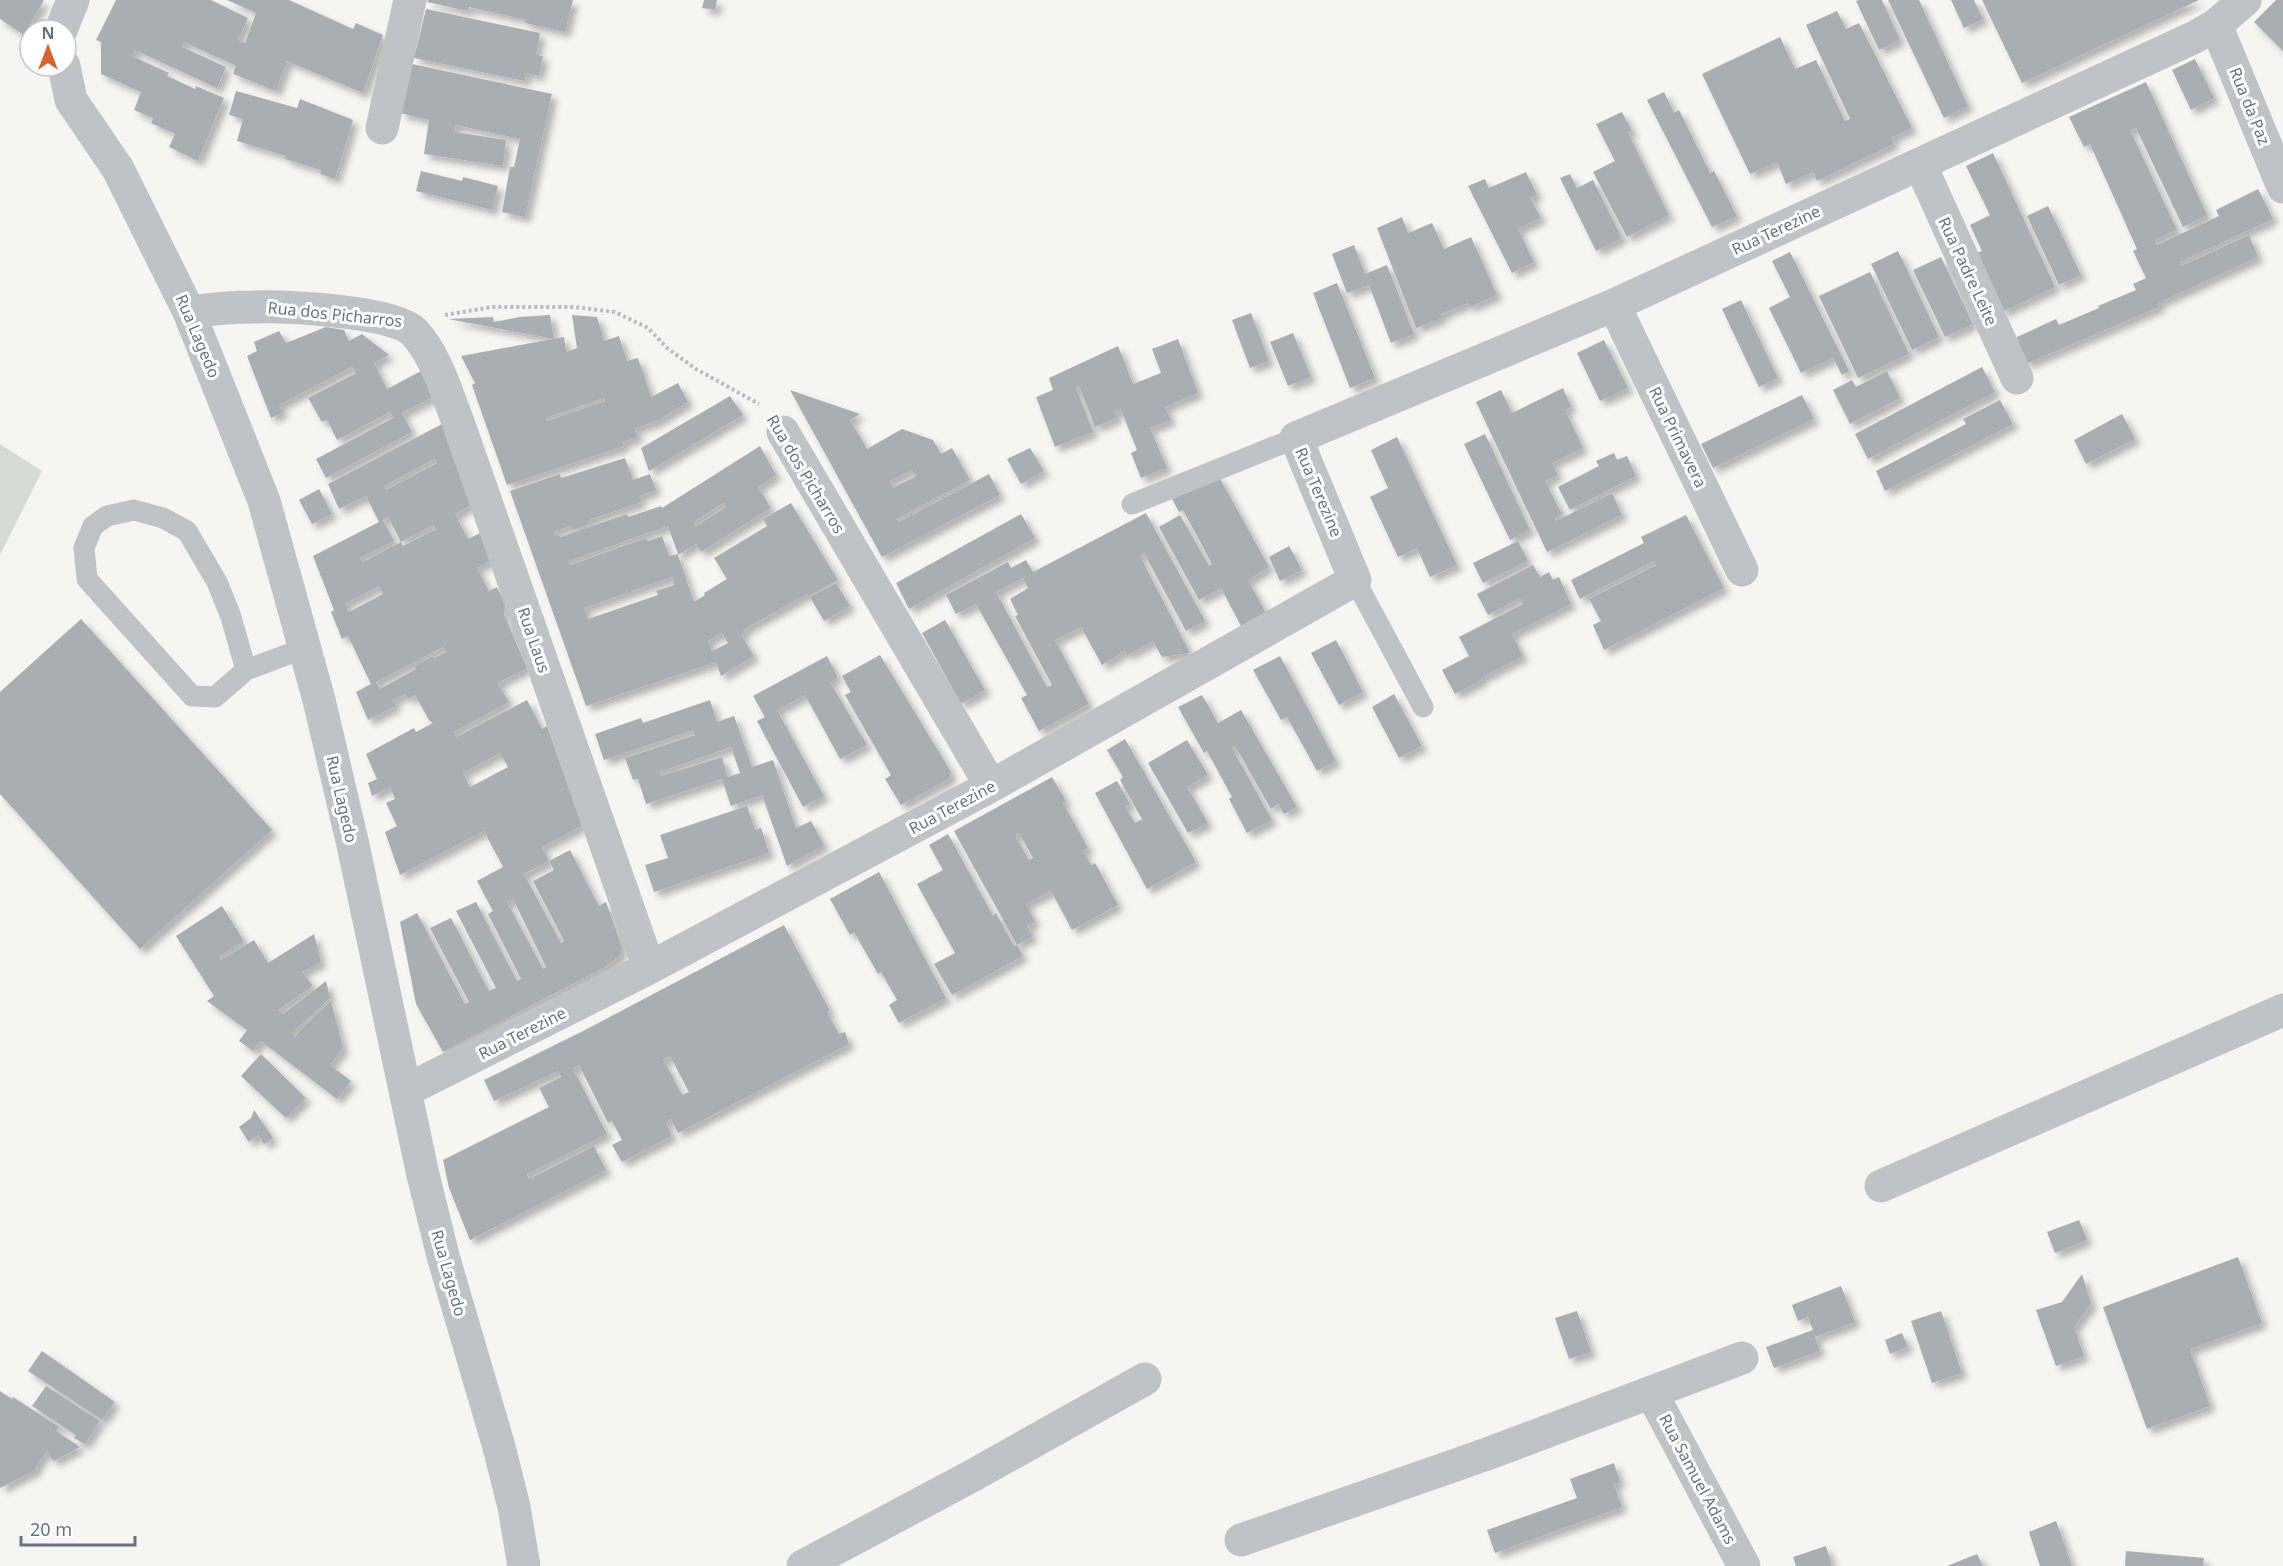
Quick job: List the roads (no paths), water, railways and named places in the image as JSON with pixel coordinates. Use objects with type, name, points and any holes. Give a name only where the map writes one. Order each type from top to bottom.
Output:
[{"type":"street","points":[[66,18],[73,0]]},
{"type":"street","points":[[382,128],[410,0]]},
{"type":"street","name":"Rua Terezine","points":[[405,1091],[649,968],[991,786],[1355,580],[1296,438],[1614,305],[1920,164],[2216,25],[2245,0]]},
{"type":"street","name":"Rua da Paz","points":[[2216,25],[2283,187]]},
{"type":"street","name":"Rua Lagedo","points":[[66,78],[71,100],[118,169],[189,312],[264,501],[305,648],[353,845],[405,1091],[443,1256],[509,1487],[524,1566]]},
{"type":"street","name":"Rua Padre Leite","points":[[1920,164],[2017,378]]},
{"type":"street","name":"Rua Primavera","points":[[1614,305],[1742,570]]},
{"type":"street","name":"Rua dos Picharros","points":[[189,312],[221,308],[285,307],[367,315],[400,324]]},
{"type":"street","name":"Rua Laus","points":[[400,324],[412,330],[438,369],[649,968]]},
{"type":"street","name":"Rua dos Picharros","points":[[783,432],[991,786]]},
{"type":"street","points":[[1881,1186],[2283,1010]]},
{"type":"street","points":[[1241,1540],[1488,1454],[1742,1358]]},
{"type":"street","points":[[804,1566],[1145,1379]]},
{"type":"street","name":"Rua Samuel Adams","points":[[1651,1392],[1744,1566]]},
{"type":"lane","name":"Rua Terezine","points":[[1132,504],[1296,438]]},
{"type":"lane","points":[[246,670],[231,617],[217,582],[186,531],[163,518],[134,510],[107,516],[93,526],[84,548],[87,579],[192,696],[216,697],[246,670],[305,648]]},
{"type":"lane","points":[[1355,580],[1423,707]]}]
